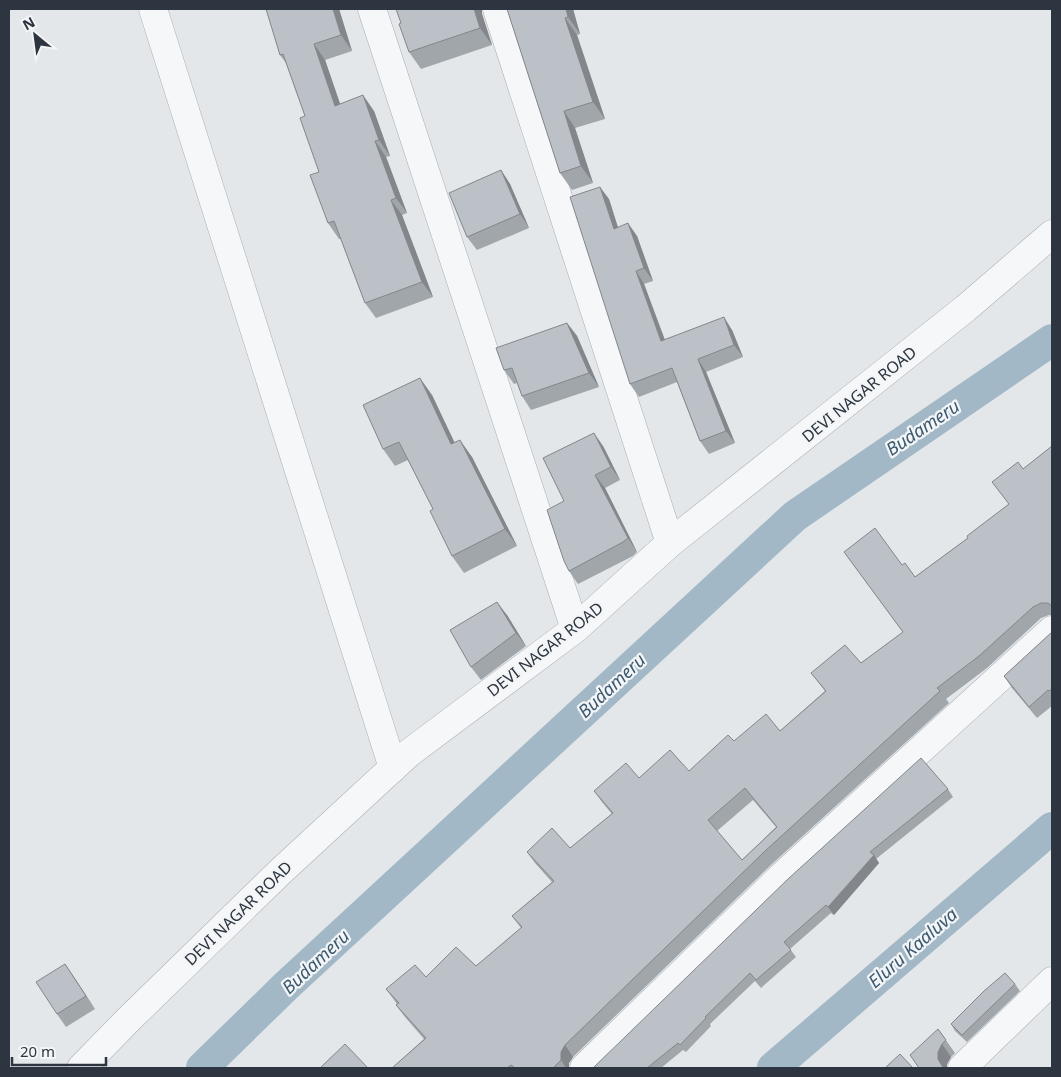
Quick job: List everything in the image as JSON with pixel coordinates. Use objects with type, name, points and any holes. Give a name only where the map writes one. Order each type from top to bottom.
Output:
[{"type":"street","points":[[153,9],[393,768]]},
{"type":"street","points":[[372,9],[575,629]]},
{"type":"street","points":[[497,9],[670,543]]},
{"type":"street","name":"DEVI NAGAR ROAD","points":[[81,1068],[281,871],[409,753],[575,629],[670,543],[966,308],[1052,234]]},
{"type":"street","points":[[584,1068],[783,875],[1052,630]]},
{"type":"street","points":[[962,1068],[1052,982]]},
{"type":"building","points":[[266,9],[333,9],[341,35],[314,44],[335,106],[363,95],[379,140],[375,141],[396,198],[391,200],[422,282],[365,303],[334,221],[328,223],[310,175],[319,172],[300,118],[305,116],[283,54],[280,55]]},
{"type":"building","points":[[396,9],[474,9],[480,28],[409,52]]},
{"type":"building","points":[[507,9],[566,9],[568,17],[565,18],[593,102],[564,111],[581,166],[560,173]]},
{"type":"building","points":[[501,170],[520,214],[467,237],[449,193]]},
{"type":"building","points":[[600,187],[614,229],[628,223],[644,268],[636,271],[661,341],[724,317],[734,345],[698,359],[726,431],[700,441],[672,368],[630,384],[570,197]]},
{"type":"building","points":[[567,323],[589,373],[522,396],[512,368],[504,370],[496,348]]},
{"type":"building","points":[[420,378],[451,444],[460,440],[505,529],[452,556],[430,511],[433,509],[399,442],[383,449],[363,405]]},
{"type":"building","points":[[594,433],[611,467],[595,475],[628,538],[569,571],[547,510],[564,501],[543,458]]},
{"type":"building","points":[[1052,446],[1052,606],[1048,603],[1041,603],[1033,607],[979,656],[937,688],[940,691],[764,852],[565,1045],[561,1052],[561,1060],[553,1068],[515,1068],[511,1065],[507,1068],[392,1068],[426,1038],[396,1005],[399,1003],[386,989],[415,965],[426,977],[456,947],[476,966],[522,927],[512,916],[554,881],[527,852],[552,828],[570,848],[613,813],[594,791],[626,763],[639,778],[670,750],[689,771],[728,735],[734,741],[766,714],[780,731],[826,691],[811,673],[845,645],[861,663],[903,632],[844,552],[875,528],[902,565],[905,563],[915,577],[968,538],[967,536],[1009,504],[992,482],[1018,462],[1023,469]],"holes":[[[745,788],[777,827],[742,860],[708,820]]]},
{"type":"building","points":[[497,602],[516,633],[471,667],[450,630]]},
{"type":"building","points":[[1052,632],[1052,689],[1048,690],[1029,707],[1004,676]]},
{"type":"building","points":[[921,758],[948,789],[870,852],[874,855],[828,907],[826,905],[784,942],[791,950],[756,980],[750,973],[705,1017],[680,1045],[678,1043],[647,1068],[593,1068],[788,879]]},
{"type":"building","points":[[65,964],[86,996],[57,1014],[36,982]]},
{"type":"building","points":[[1005,973],[1015,984],[962,1035],[951,1024]]},
{"type":"building","points":[[938,1029],[946,1040],[938,1052],[938,1059],[945,1068],[919,1068],[910,1055]]},
{"type":"building","points":[[345,1044],[368,1068],[320,1068]]},
{"type":"building","points":[[900,1054],[913,1068],[885,1068]]},
{"type":"waterway","name":"Budameru","points":[[202,1068],[286,986],[795,516],[1052,340]]},
{"type":"waterway","name":"Eluru Kaaluva","points":[[773,1068],[1052,828]]}]
